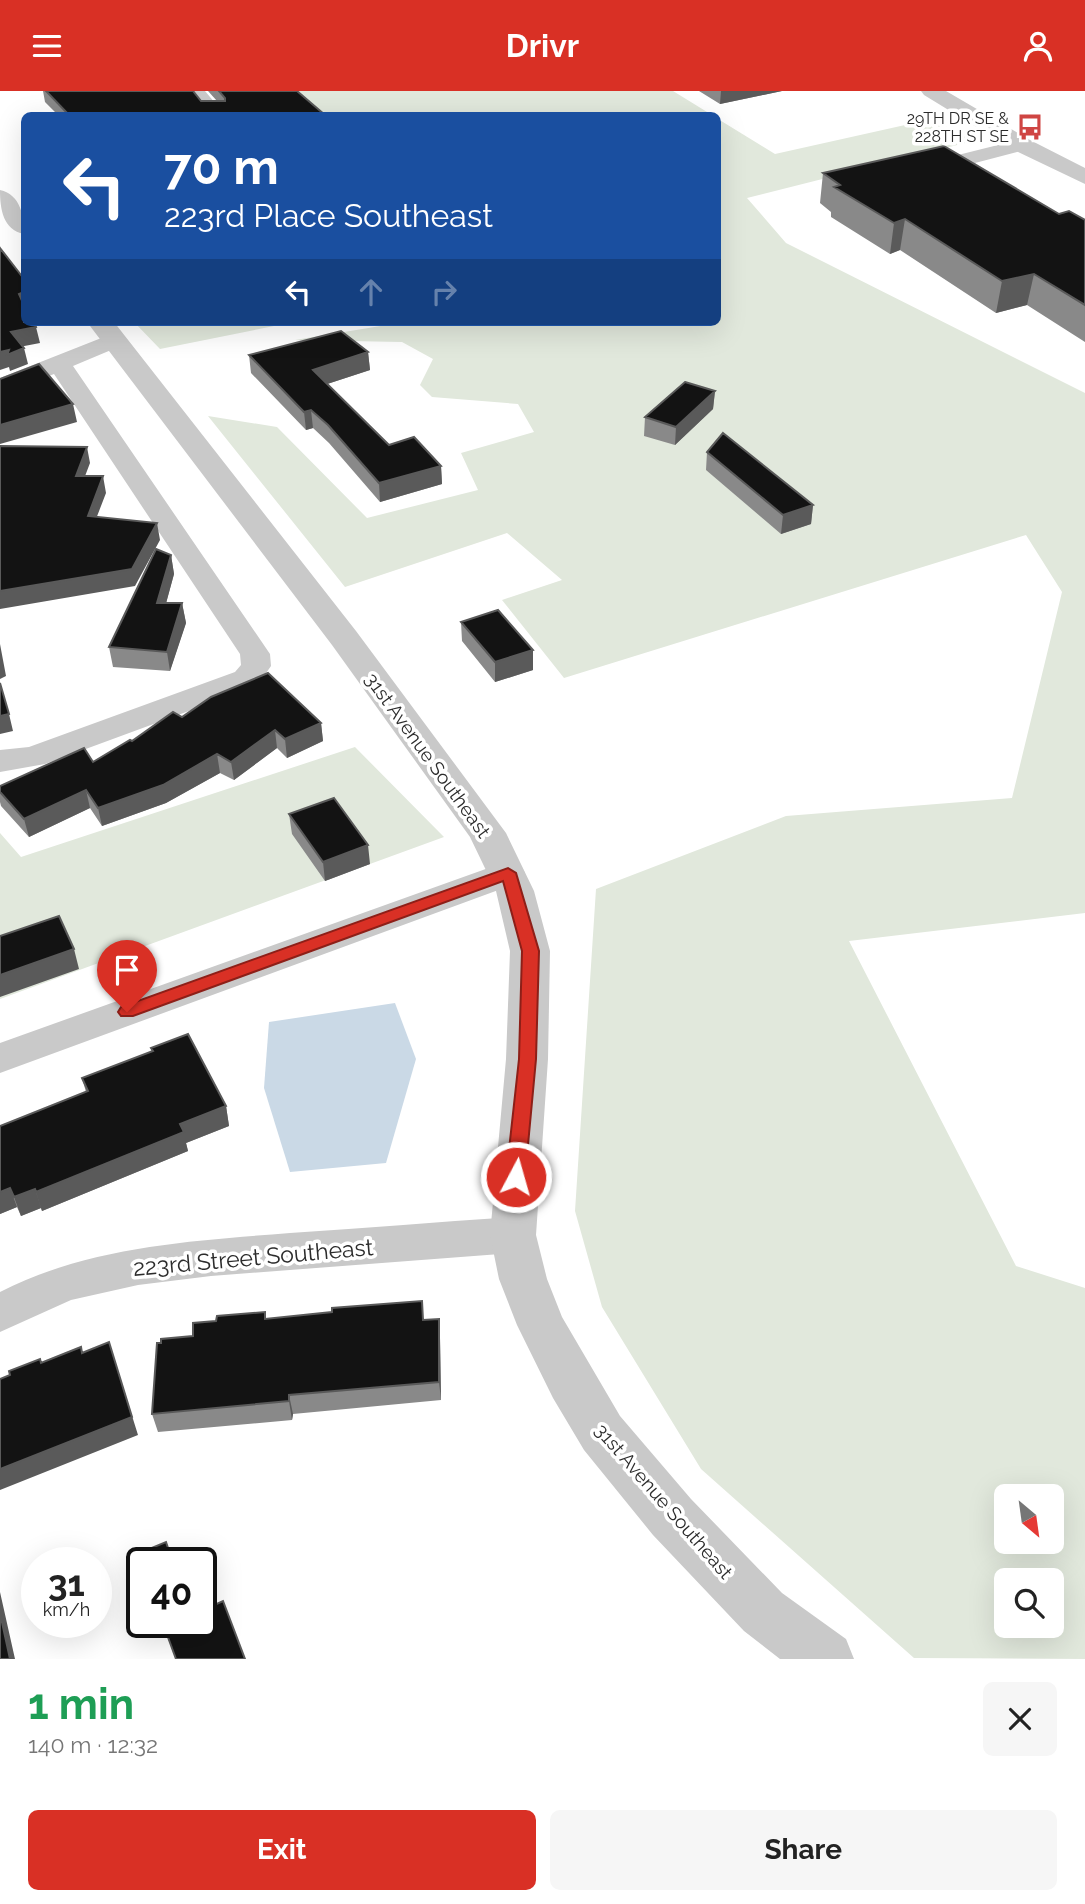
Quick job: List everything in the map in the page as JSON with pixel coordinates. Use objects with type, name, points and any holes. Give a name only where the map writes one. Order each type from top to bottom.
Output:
[{"type":"street","points":[[195,91],[212,112]]},
{"type":"street","points":[[931,91],[1022,145],[1085,177]]},
{"type":"street","points":[[1003,188],[957,161],[1022,145]]},
{"type":"street","points":[[0,197],[21,223]]},
{"type":"street","points":[[0,387],[58,362],[107,331]]},
{"type":"street","name":"31st Avenue Southeast","points":[[107,331],[467,802],[508,873],[530,951],[527,1059],[513,1235],[523,1279],[541,1325],[602,1433],[714,1563],[764,1612],[826,1659]]},
{"type":"street","points":[[0,761],[33,757],[233,683],[246,678],[256,666],[255,654],[58,362]]},
{"type":"street","points":[[0,1058],[508,873]]},
{"type":"street","name":"223rd Street Southeast","points":[[0,1313],[66,1283],[130,1267],[186,1260],[513,1235]]},
{"type":"shaded area","points":[[298,91],[673,91],[707,112],[320,112]]},
{"type":"shaded area","points":[[932,119],[973,141],[747,198],[786,243],[1085,393],[1085,913],[849,941],[1016,1266],[1085,1288],[1085,1659],[914,1658],[701,1469],[602,1307],[575,1211],[596,889],[786,816],[1012,798],[1062,592],[1026,535],[564,678],[502,600],[562,580],[507,533],[345,587],[208,416],[277,427],[367,518],[478,490],[461,453],[534,432],[518,404],[432,397],[420,385],[433,359],[402,342],[295,340],[381,326],[721,326],[721,121],[775,154]]},
{"type":"shaded area","points":[[138,326],[274,326],[160,349]]},
{"type":"shaded area","points":[[355,747],[444,837],[0,999],[0,833],[21,857]]},
{"type":"water","points":[[395,1003],[416,1059],[386,1163],[290,1172],[264,1088],[269,1022]]},
{"type":"building","points":[[46,91],[193,91],[201,101],[225,101],[219,91],[297,91],[322,112],[66,112]]},
{"type":"building","points":[[944,146],[1059,214],[1069,211],[1085,220],[1085,305],[1034,274],[1002,281],[905,219],[894,223],[834,187],[840,185],[823,173]]},
{"type":"building","points":[[0,248],[21,275],[21,326],[36,327],[11,332],[24,348],[7,355],[9,350],[0,352]]},
{"type":"building","points":[[341,331],[368,352],[313,370],[389,445],[414,437],[441,466],[379,483],[328,425],[311,410],[304,412],[249,355]]},
{"type":"building","points":[[39,364],[73,404],[0,425],[0,379]]},
{"type":"building","points":[[685,382],[715,391],[676,427],[645,417]]},
{"type":"building","points":[[723,433],[813,505],[783,515],[707,452]]},
{"type":"building","points":[[0,446],[87,447],[76,476],[103,476],[88,516],[157,523],[132,569],[0,591]]},
{"type":"building","points":[[156,549],[171,555],[157,603],[182,603],[167,652],[109,647]]},
{"type":"building","points":[[498,610],[533,650],[495,662],[461,622]]},
{"type":"building","points":[[268,673],[321,723],[285,739],[275,730],[231,762],[217,754],[163,785],[98,808],[86,790],[24,819],[0,792],[0,786],[84,748],[93,762],[132,741],[173,712],[182,717],[211,697]]},
{"type":"building","points":[[0,683],[9,714],[0,716]]},
{"type":"building","points":[[334,798],[368,845],[323,862],[289,814]]},
{"type":"building","points":[[59,916],[74,949],[0,975],[0,936]]},
{"type":"building","points":[[188,1034],[226,1106],[180,1124],[184,1132],[36,1192],[35,1189],[14,1197],[10,1188],[0,1192],[0,1126],[88,1091],[82,1078],[153,1051],[151,1048]]},
{"type":"building","points":[[422,1301],[423,1320],[439,1319],[439,1382],[289,1395],[289,1401],[152,1414],[157,1343],[161,1343],[161,1339],[193,1336],[193,1323],[216,1321],[217,1316],[265,1312],[265,1319],[332,1312],[332,1308]]},
{"type":"building","points":[[109,1342],[132,1417],[0,1469],[0,1379],[10,1375],[9,1371],[40,1359],[41,1363],[81,1347],[82,1353]]},
{"type":"building","points":[[166,1542],[168,1547],[154,1547]]},
{"type":"building","points":[[223,1601],[245,1659],[176,1659],[168,1638],[217,1638],[217,1604]]},
{"type":"building","points":[[0,1613],[10,1659],[0,1659]]},
{"type":"place","name":"29TH DR SE & 228TH ST SE","points":[[1030,127]]},
{"type":"route","points":[[127,1012],[508,873],[530,951],[527,1059],[516,1177]]}]
